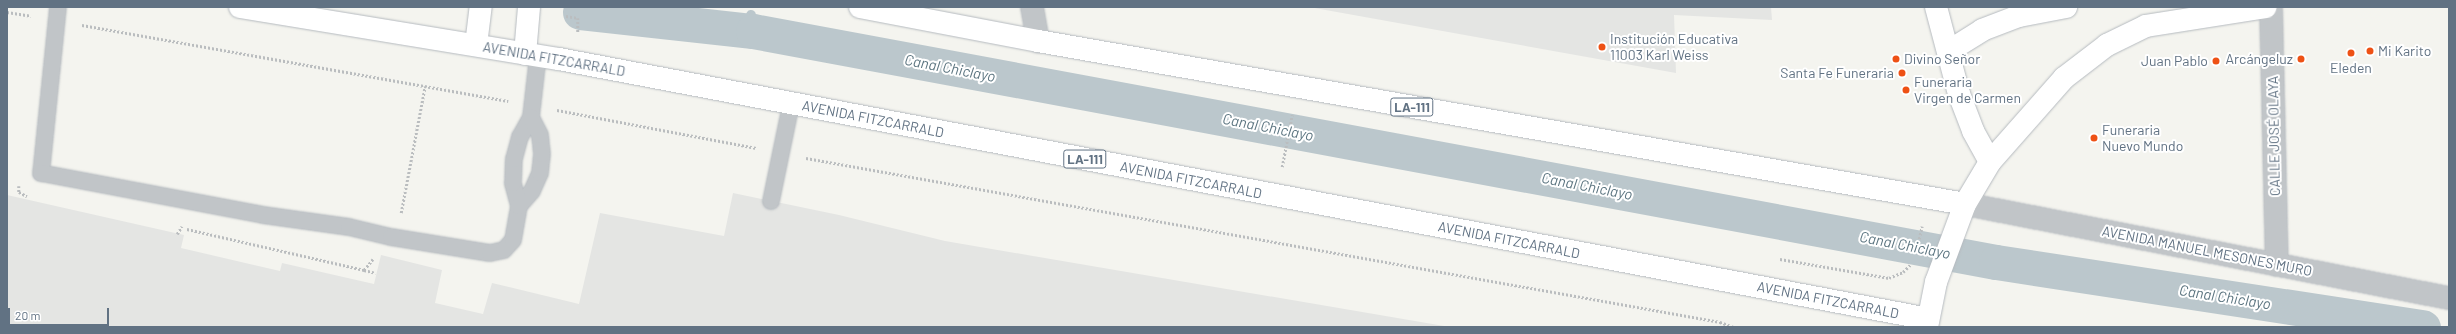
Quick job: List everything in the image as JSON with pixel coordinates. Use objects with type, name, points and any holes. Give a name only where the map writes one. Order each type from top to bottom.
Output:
[{"type":"main road","name":"AVENIDA FITZCARRALD","points":[[240,7],[531,55],[1927,323]]},
{"type":"main road","points":[[476,45],[481,7]]},
{"type":"main road","points":[[529,7],[531,55]]},
{"type":"main road","name":"LA-111","points":[[860,7],[1038,41],[1965,204]]},
{"type":"main road","points":[[1936,7],[1960,94],[1973,131],[1990,162]]},
{"type":"main road","name":"LA-111","points":[[1927,323],[1936,282],[1965,204],[1990,162],[2064,78],[2107,45],[2146,26],[2266,7]]},
{"type":"main road","points":[[1949,51],[1982,30],[2019,16],[2059,8]]},
{"type":"street","points":[[1032,7],[1038,41]]},
{"type":"street","name":"CALLE JOSÉ OLAYA","points":[[2271,7],[2277,265]]},
{"type":"street","name":"AVENIDA MANUEL MESONES MURO","points":[[1965,204],[2449,298]]},
{"type":"lane","points":[[58,14],[41,173],[263,214],[349,227],[391,237],[490,253],[504,250],[513,240],[519,206],[514,183],[514,160],[520,137],[531,117]]},
{"type":"lane","points":[[519,206],[532,191],[540,166],[542,154],[540,135],[531,117],[531,55]]},
{"type":"lane","points":[[770,201],[791,104]]},
{"type":"path","points":[[7,12],[58,14],[514,102]]},
{"type":"path","points":[[554,109],[781,153],[1720,322],[1734,327]]},
{"type":"path","points":[[1282,171],[1292,114]]},
{"type":"path","points":[[364,270],[376,273]]},
{"type":"shaded area","name":"Institución Educativa 11003 Karl Weiss","points":[[1309,7],[1771,7],[1772,20],[1674,15],[1676,73]]},
{"type":"shaded area","points":[[733,193],[839,215],[945,241],[1450,327],[7,327],[7,195],[184,235],[181,248],[280,271],[282,263],[374,284],[381,255],[442,270],[435,303],[483,314],[492,283],[579,304],[600,213],[724,236]]},
{"type":"waterway","name":"Canal Chiclayo","points":[[580,12],[753,31],[1996,262],[2423,327]]},
{"type":"waterway","points":[[751,15],[753,31]]},
{"type":"place","name":"Institución Educativa 11003 Karl Weiss","points":[[1602,47]]},
{"type":"place","name":"Mi Karito","points":[[2370,51]]},
{"type":"place","name":"Eleden","points":[[2351,53]]},
{"type":"place","name":"Divino Señor","points":[[1896,59]]},
{"type":"place","name":"Arcángeluz","points":[[2301,59]]},
{"type":"place","name":"Juan Pablo","points":[[2216,61]]},
{"type":"place","name":"Santa Fe Funeraria","points":[[1902,73]]},
{"type":"place","name":"Funeraria Virgen de Carmen","points":[[1906,90]]},
{"type":"place","name":"Funeraria Nuevo Mundo","points":[[2094,138]]}]
